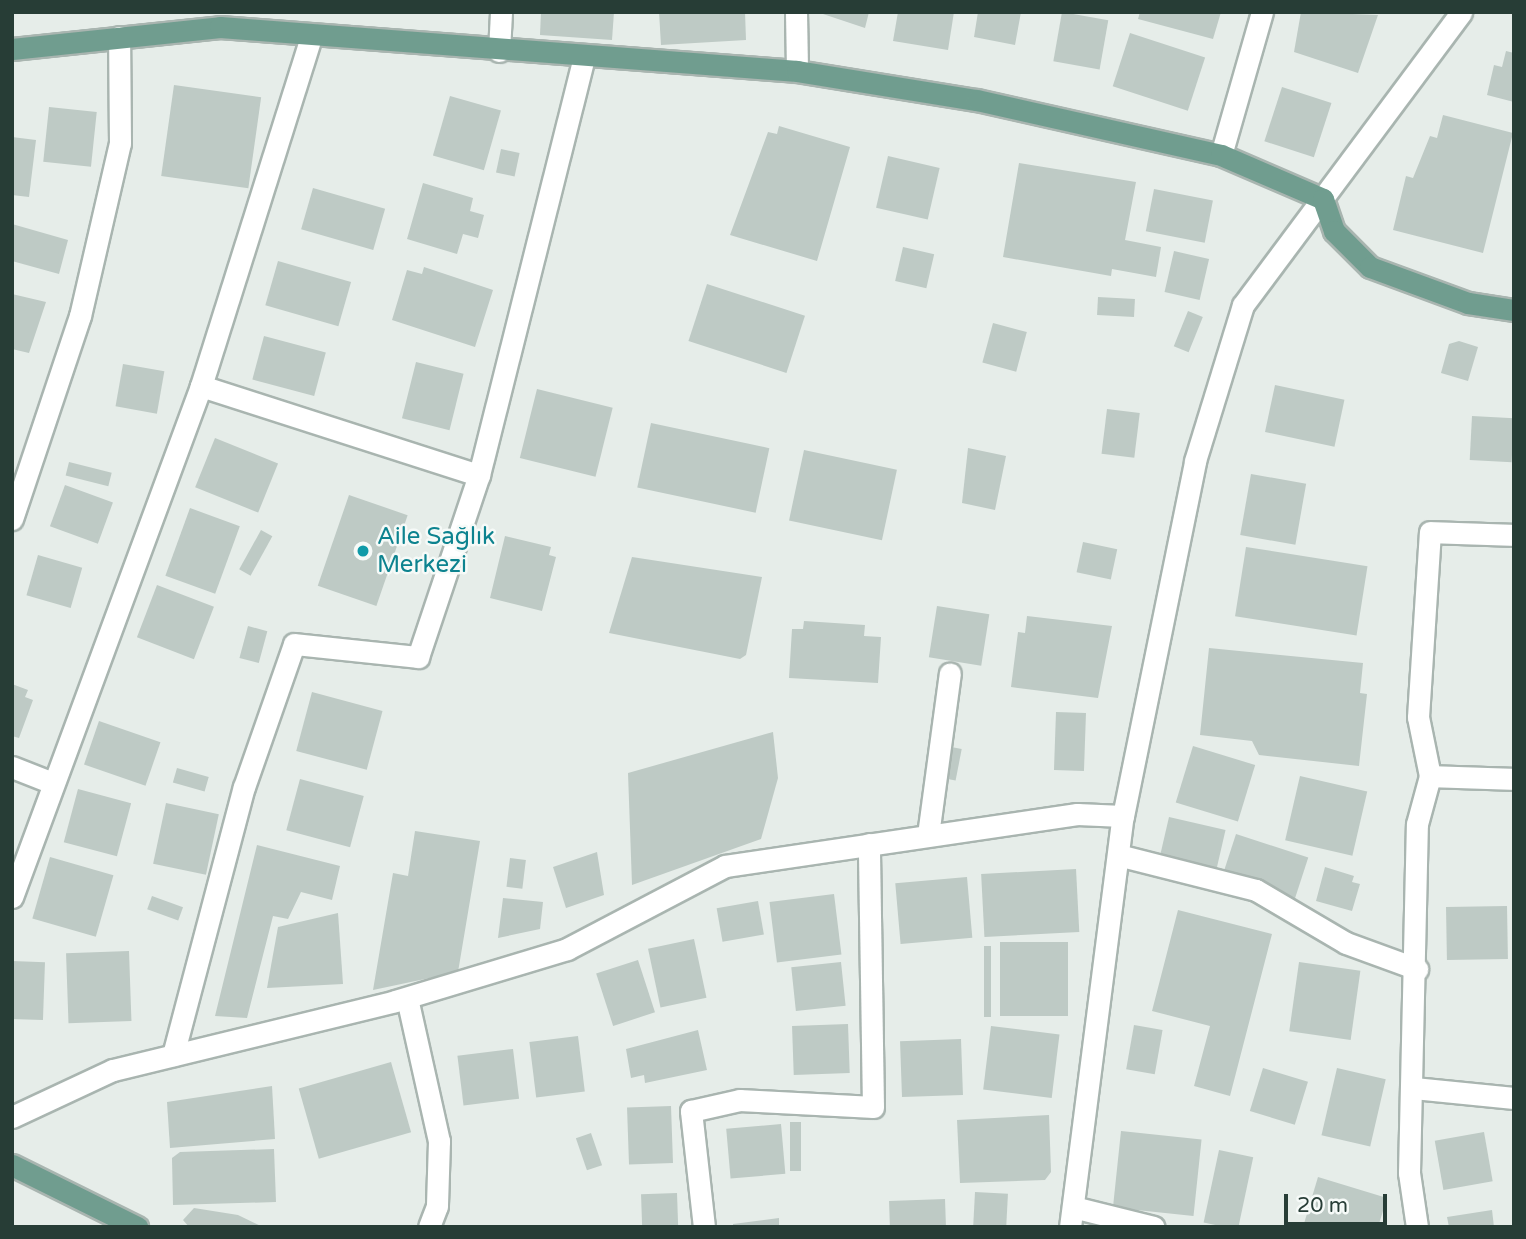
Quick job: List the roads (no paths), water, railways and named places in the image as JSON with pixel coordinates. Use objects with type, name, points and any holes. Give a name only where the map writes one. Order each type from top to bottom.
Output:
[{"type":"main road","points":[[12,49],[118,37],[221,20],[311,37],[797,71],[977,100],[1221,155],[1323,199],[1334,231],[1370,267],[1468,303],[1514,310]]},
{"type":"main road","points":[[12,1165],[137,1227]]},
{"type":"street","points":[[499,51],[501,12]]},
{"type":"street","points":[[796,12],[797,71]]},
{"type":"street","points":[[1221,155],[1262,12]]},
{"type":"street","points":[[1154,1227],[1072,1217],[1123,817],[1195,461],[1243,304],[1461,12]]},
{"type":"street","points":[[12,519],[80,316],[120,143],[118,37]]},
{"type":"street","points":[[12,897],[50,782],[110,642],[201,386],[311,37]]},
{"type":"street","points":[[173,1055],[244,788],[294,644],[418,657],[479,475],[584,55]]},
{"type":"street","points":[[201,386],[479,475]]},
{"type":"street","points":[[1417,1227],[1409,1173],[1417,969],[1417,824],[1430,776],[1418,717],[1430,531],[1514,535]]},
{"type":"street","points":[[928,835],[950,673]]},
{"type":"street","points":[[12,768],[50,782]]},
{"type":"street","points":[[1430,776],[1514,779]]},
{"type":"street","points":[[12,1116],[113,1070],[407,998],[567,948],[725,866],[1077,814],[1123,817]]},
{"type":"street","points":[[704,1227],[691,1111],[740,1100],[873,1107],[869,844]]},
{"type":"street","points":[[1118,855],[1256,890],[1346,943],[1417,969]]},
{"type":"street","points":[[407,998],[439,1140],[437,1206],[429,1227]]},
{"type":"street","points":[[1414,1088],[1514,1098]]},
{"type":"place","name":"Aile Sağlık Merkezi","points":[[363,551]]}]
